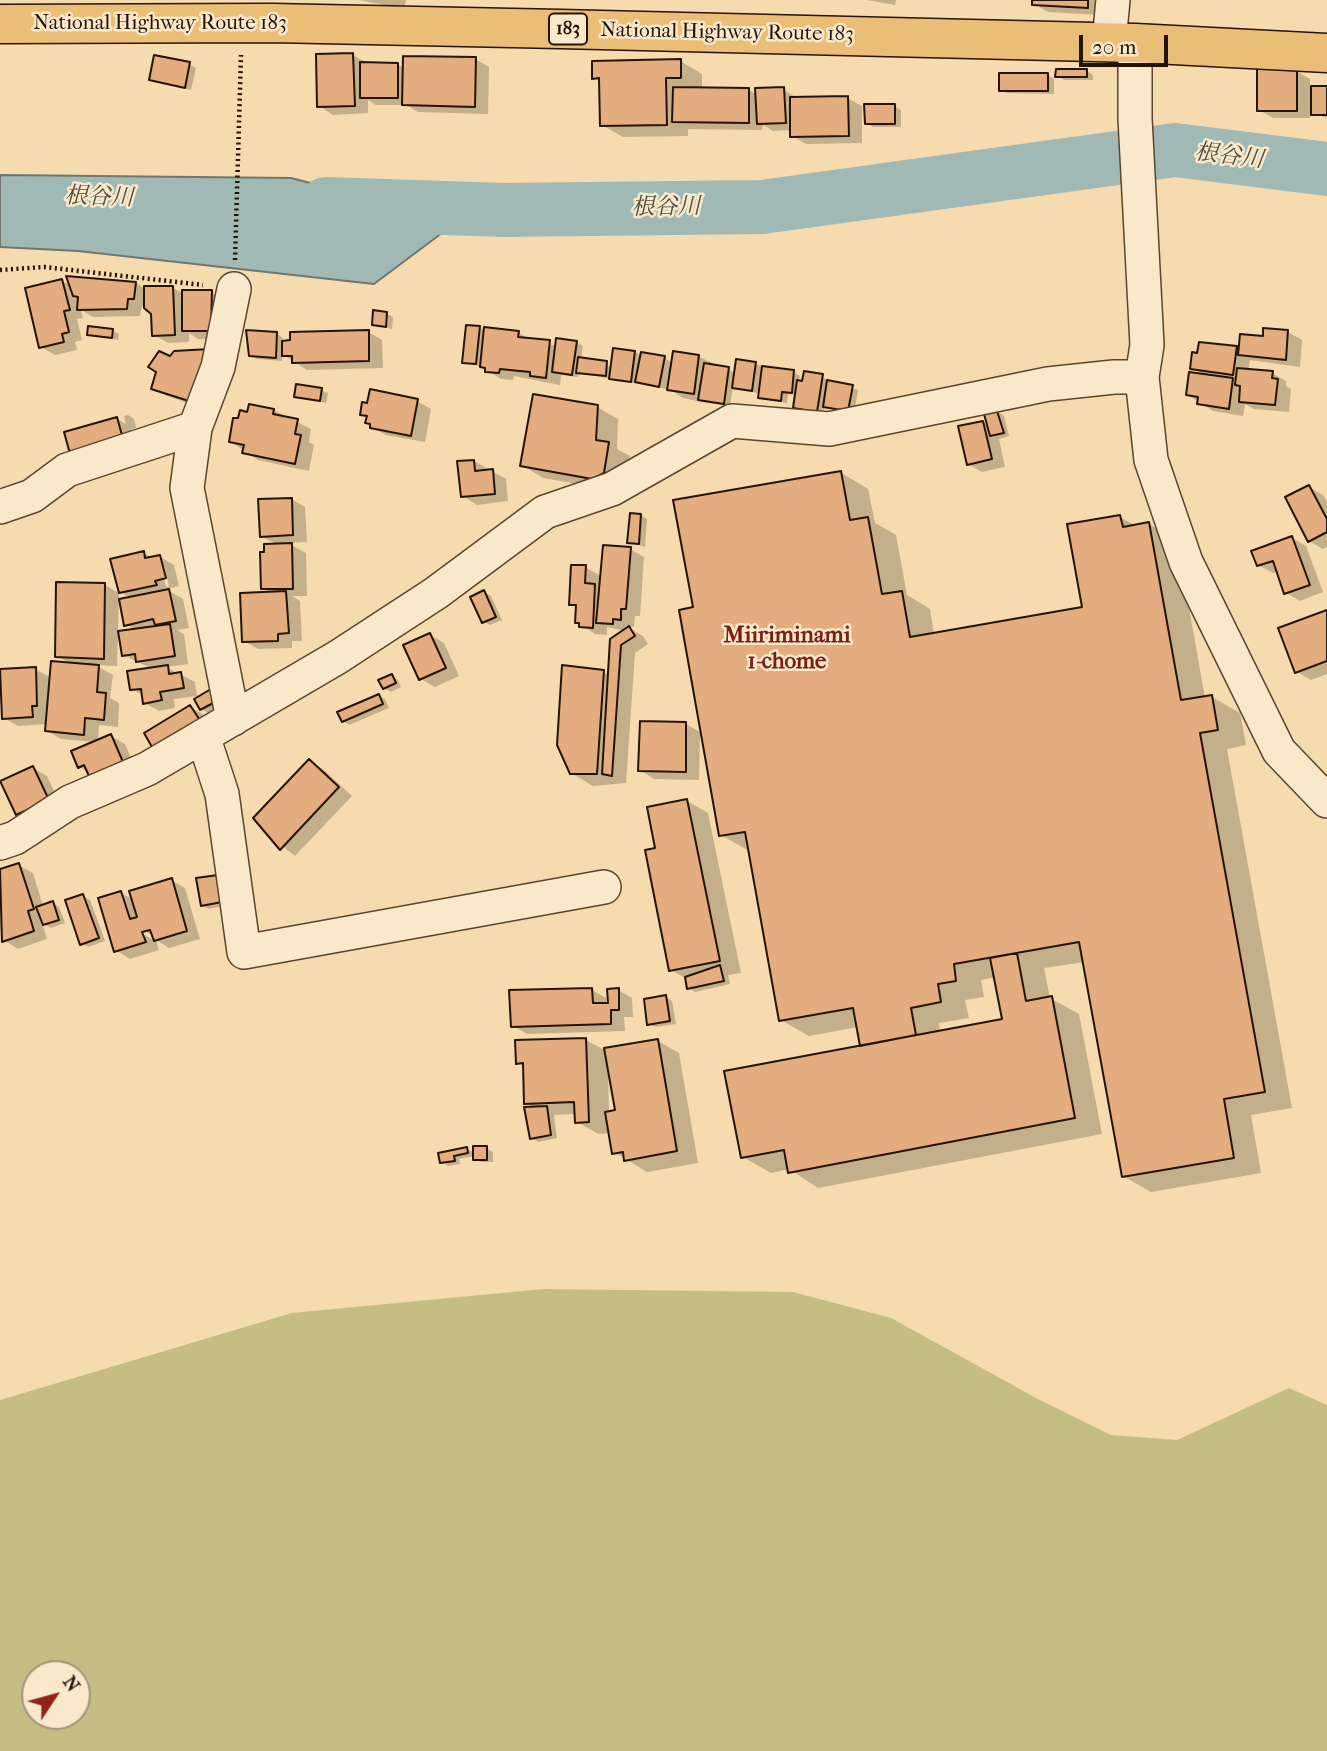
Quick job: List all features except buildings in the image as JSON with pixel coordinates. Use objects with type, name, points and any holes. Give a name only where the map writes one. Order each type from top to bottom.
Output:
[{"type":"highway","name":"National Highway Route 183","points":[[0,24],[261,22],[1122,43],[1327,53]]},
{"type":"street","points":[[1113,0],[1135,118],[1147,345],[1142,377],[1151,460],[1186,562],[1279,751],[1327,802]]},
{"type":"street","points":[[233,719],[187,488],[195,428],[218,367],[234,289]]},
{"type":"street","points":[[0,843],[15,838],[70,802],[147,769],[233,719],[426,600],[545,512],[611,489],[732,421],[829,429],[1048,384],[1142,377]]},
{"type":"street","points":[[0,507],[32,496],[67,470],[195,428]]},
{"type":"street","points":[[203,736],[222,794],[244,952],[604,887]]},
{"type":"path","points":[[0,270],[44,267],[234,289],[240,91],[261,22]]},
{"type":"shaded area","points":[[544,1289],[793,1292],[891,1318],[1038,1399],[1111,1435],[1177,1440],[1289,1388],[1327,1405],[1327,1751],[0,1751],[0,1400],[292,1313]]},
{"type":"water","points":[[0,175],[291,178],[458,221],[374,284],[78,251],[0,247]]},
{"type":"waterway","name":"根谷川","points":[[326,204],[504,210],[762,207],[1175,150],[1327,169]]},
{"type":"district","name":"Miiriminami 1-chome","points":[[787,649]]}]
